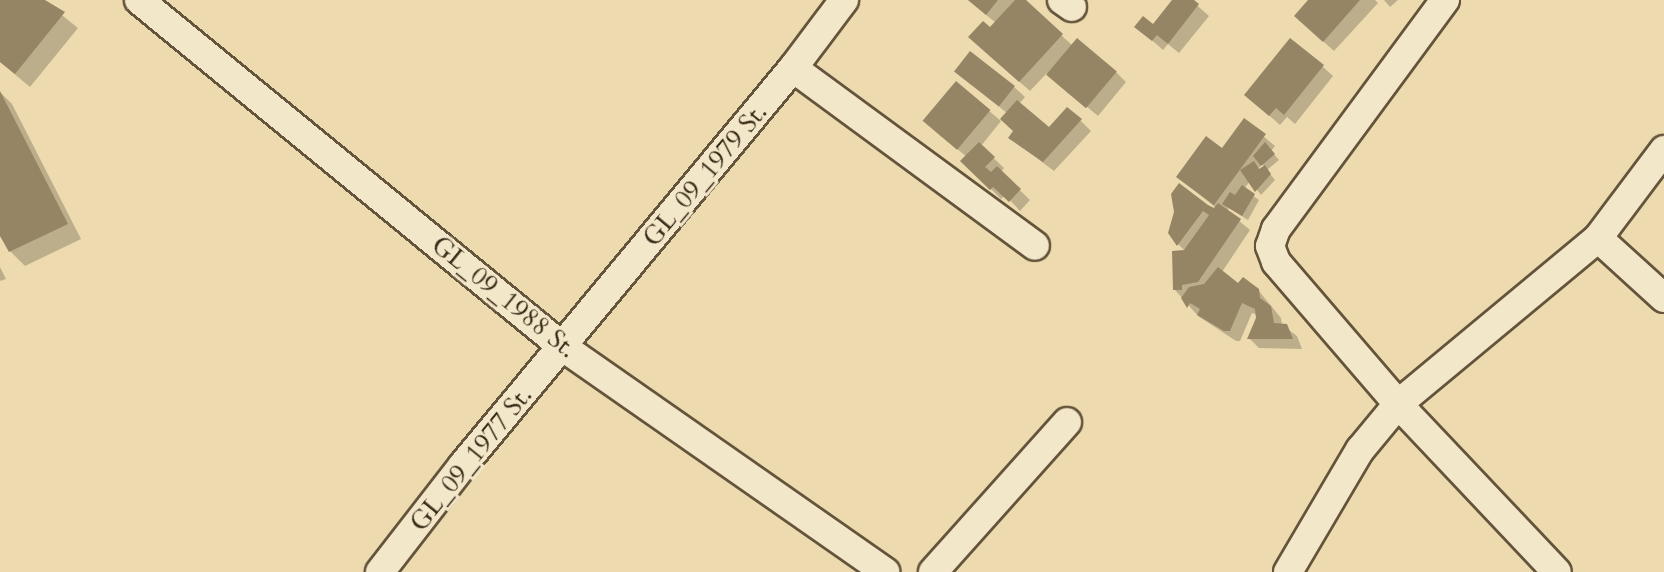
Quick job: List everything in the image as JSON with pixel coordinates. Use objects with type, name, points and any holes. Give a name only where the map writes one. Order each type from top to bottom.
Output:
[{"type":"street","name":"GL_09_1988 St.","points":[[139,0],[563,347],[885,572]]},
{"type":"street","name":"GL_09_1979 St.","points":[[563,347],[793,68],[844,0]]},
{"type":"street","points":[[1445,0],[1284,217],[1270,246],[1276,262],[1398,404],[1557,572]]},
{"type":"street","points":[[793,68],[1035,246]]},
{"type":"street","points":[[1288,572],[1360,450],[1398,404],[1598,238],[1664,150]]},
{"type":"street","points":[[1598,238],[1664,298]]},
{"type":"street","name":"GL_09_1977 St.","points":[[380,572],[463,465],[563,347]]},
{"type":"street","points":[[933,572],[1067,422]]},
{"type":"building","points":[[0,0],[45,0],[65,12],[15,74],[0,62]]},
{"type":"building","points":[[968,0],[998,0],[986,15]]},
{"type":"building","points":[[1015,0],[1026,0],[1063,34],[1019,82],[968,37],[983,21],[990,27]]},
{"type":"building","points":[[1172,0],[1194,0],[1199,4],[1168,44],[1157,35],[1152,41],[1134,27],[1143,16],[1153,24]]},
{"type":"building","points":[[1308,0],[1360,0],[1323,42],[1294,16]]},
{"type":"building","points":[[1077,38],[1117,71],[1086,108],[1046,75]]},
{"type":"building","points":[[1290,38],[1324,65],[1284,115],[1276,108],[1269,116],[1244,95]]},
{"type":"building","points":[[970,51],[1015,86],[999,107],[954,71]]},
{"type":"building","points":[[956,81],[990,110],[957,150],[923,121]]},
{"type":"building","points":[[0,91],[68,224],[9,252],[0,236]]},
{"type":"building","points":[[1017,100],[1049,127],[1067,107],[1082,119],[1043,162],[1008,138],[1013,131],[1000,119]]},
{"type":"building","points":[[1244,118],[1266,134],[1214,205],[1176,177],[1206,136],[1222,148]]},
{"type":"building","points":[[979,142],[995,157],[985,167],[991,172],[997,166],[1021,189],[1009,202],[993,187],[990,190],[960,161]]},
{"type":"building","points":[[1265,142],[1275,154],[1261,166],[1253,156]]},
{"type":"building","points":[[1254,161],[1259,169],[1265,165],[1271,174],[1255,192],[1240,170]]},
{"type":"building","points":[[1179,183],[1208,205],[1214,208],[1218,203],[1241,219],[1198,282],[1182,285],[1182,290],[1173,290],[1172,251],[1184,250],[1209,215],[1203,211],[1177,246],[1168,233],[1174,212],[1171,194]]},
{"type":"building","points":[[1242,185],[1255,194],[1242,216],[1222,204],[1230,192],[1235,195]]},
{"type":"building","points":[[1218,267],[1238,283],[1243,277],[1259,289],[1260,298],[1271,306],[1274,323],[1287,324],[1293,339],[1247,339],[1256,318],[1255,309],[1242,303],[1230,331],[1224,331],[1197,315],[1200,309],[1190,303],[1187,308],[1181,298],[1189,287],[1204,284]]}]
